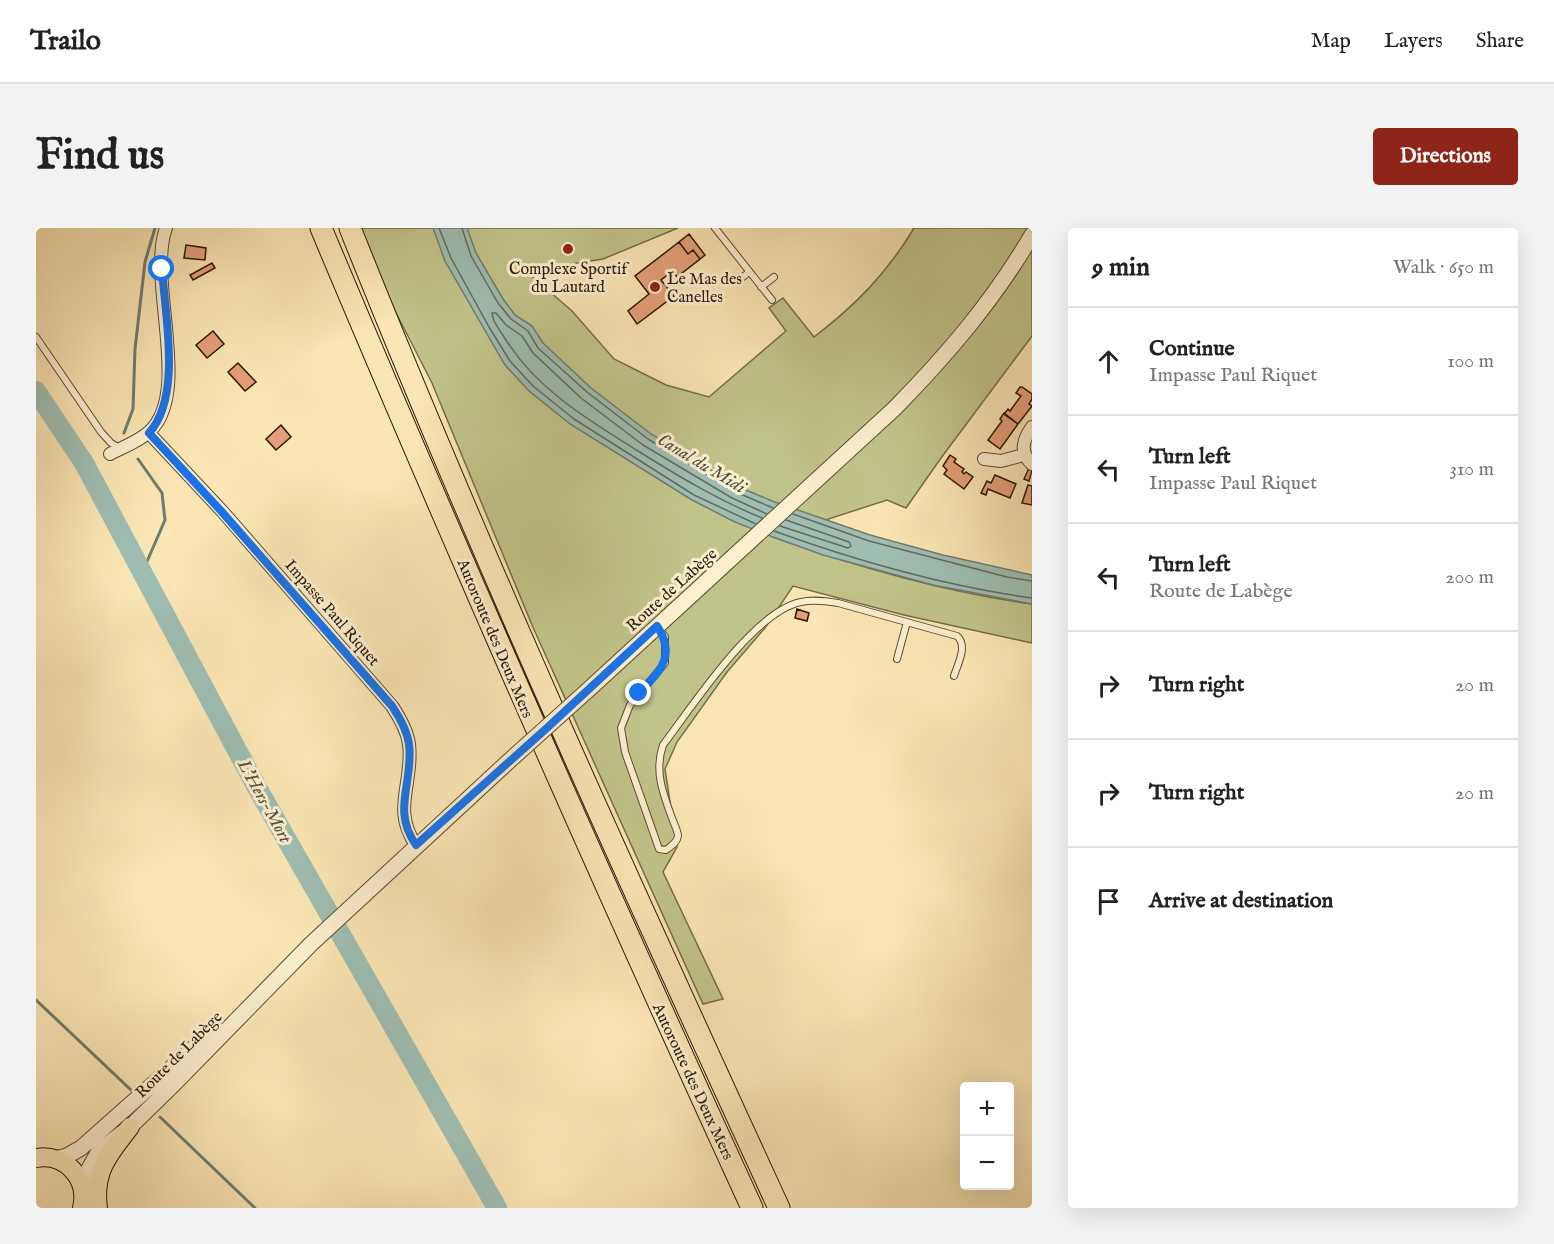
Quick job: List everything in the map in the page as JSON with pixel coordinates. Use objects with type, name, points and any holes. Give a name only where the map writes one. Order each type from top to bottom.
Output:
[{"type":"highway","name":"Autoroute des Deux Mers","points":[[321,228],[414,450],[555,773],[752,1208]]},
{"type":"highway","name":"Autoroute des Deux Mers","points":[[350,228],[496,579],[780,1208]]},
{"type":"main road","points":[[98,1208],[96,1196],[98,1182],[106,1157],[130,1127]]},
{"type":"main road","points":[[36,1158],[55,1159],[74,1170],[83,1199]]},
{"type":"street","points":[[116,451],[149,433],[155,426],[169,384],[161,249],[166,228]]},
{"type":"street","name":"Route de Labège","points":[[55,1159],[67,1156],[81,1148],[309,945],[895,408],[942,360],[983,309],[1015,264],[1032,235]]},
{"type":"street","points":[[984,459],[1028,460],[1023,447],[1025,437],[1032,428]]},
{"type":"street","name":"Impasse Paul Riquet","points":[[149,433],[207,495],[392,706],[400,718],[409,744],[403,814],[406,829],[416,845]]},
{"type":"street","name":"Route de Labège","points":[[83,1199],[85,1176],[99,1151],[130,1127],[309,945]]},
{"type":"lane","points":[[715,228],[772,300]]},
{"type":"lane","points":[[738,281],[749,272]]},
{"type":"lane","points":[[761,287],[774,277]]},
{"type":"lane","points":[[36,337],[116,451]]},
{"type":"lane","points":[[657,626],[665,637],[665,663],[630,705],[621,728],[625,752],[659,849],[666,850],[675,844],[678,835],[664,798],[658,770],[663,745],[746,638],[784,608],[801,602],[838,603],[957,636],[962,640],[963,645],[954,676]]},
{"type":"lane","points":[[897,659],[908,622]]},
{"type":"green space","points":[[358,228],[678,228],[603,259],[526,271],[572,311],[614,359],[666,385],[709,397],[786,331],[769,308],[783,298],[814,337],[844,313],[882,274],[914,228],[1032,228],[1032,336],[906,508],[887,500],[773,537],[901,577],[966,593],[1032,604],[1032,643],[904,615],[793,586],[765,628],[727,672],[677,742],[665,769],[677,847],[663,872],[723,999],[703,1004],[532,625],[432,383],[369,260]]},
{"type":"water","points":[[433,228],[467,228],[476,253],[515,315],[532,326],[543,343],[591,388],[651,434],[739,487],[772,501],[870,535],[943,555],[1032,575],[1032,604],[933,585],[823,555],[773,537],[735,522],[692,500],[570,424],[529,391],[505,365],[445,261]]},
{"type":"building","points":[[689,234],[705,255],[700,259],[693,250],[688,254],[679,242]]},
{"type":"building","name":"Le Mas des Canelles","points":[[679,242],[688,254],[693,250],[700,259],[677,277],[673,271],[661,280],[674,296],[637,324],[628,311],[649,294],[635,276]]},
{"type":"building","points":[[186,245],[206,248],[205,260],[184,258]]},
{"type":"building","points":[[212,263],[215,268],[193,280],[190,275]]},
{"type":"building","points":[[213,331],[224,344],[207,358],[196,345]]},
{"type":"building","points":[[238,363],[256,382],[245,391],[228,372]]},
{"type":"building","points":[[1020,387],[1032,394],[1029,404],[1032,406],[1018,424],[1004,414],[1008,409],[1010,411],[1021,396],[1016,393]]},
{"type":"building","points":[[1004,413],[1018,424],[1000,449],[988,440],[1002,421],[1000,419]]},
{"type":"building","points":[[281,425],[291,437],[276,450],[266,439]]},
{"type":"building","points":[[950,455],[956,459],[954,462],[964,469],[962,472],[964,474],[966,472],[973,477],[964,489],[944,474],[947,470],[943,466]]},
{"type":"building","points":[[1029,468],[1032,470],[1029,481],[1024,479]]},
{"type":"building","points":[[995,475],[1016,484],[1010,498],[988,489],[986,495],[981,493],[987,481],[991,483]]},
{"type":"building","points":[[1028,485],[1032,486],[1032,505],[1022,503]]},
{"type":"building","points":[[797,609],[809,613],[807,621],[795,618]]},
{"type":"waterway","points":[[124,433],[133,409],[135,349],[145,262],[155,228]]},
{"type":"waterway","name":"L'Hers-Mort","points":[[36,391],[84,463],[255,784],[497,1208]]},
{"type":"waterway","points":[[138,459],[162,493],[165,520],[142,573]]},
{"type":"waterway","points":[[36,1000],[131,1090]]},
{"type":"waterway","points":[[160,1117],[255,1208]]},
{"type":"place","name":"Complexe Sportif du Lautard","points":[[568,249]]},
{"type":"place","name":"Le Mas des Canelles","points":[[655,287]]},
{"type":"route","points":[[162,269],[169,384],[161,413],[149,433],[382,693],[400,718],[406,732],[410,756],[403,814],[406,829],[416,845],[657,626],[665,637],[667,646],[665,663],[639,693]]},
{"type":"water label","name":"Canal du Midi","points":[[702,463]]}]
